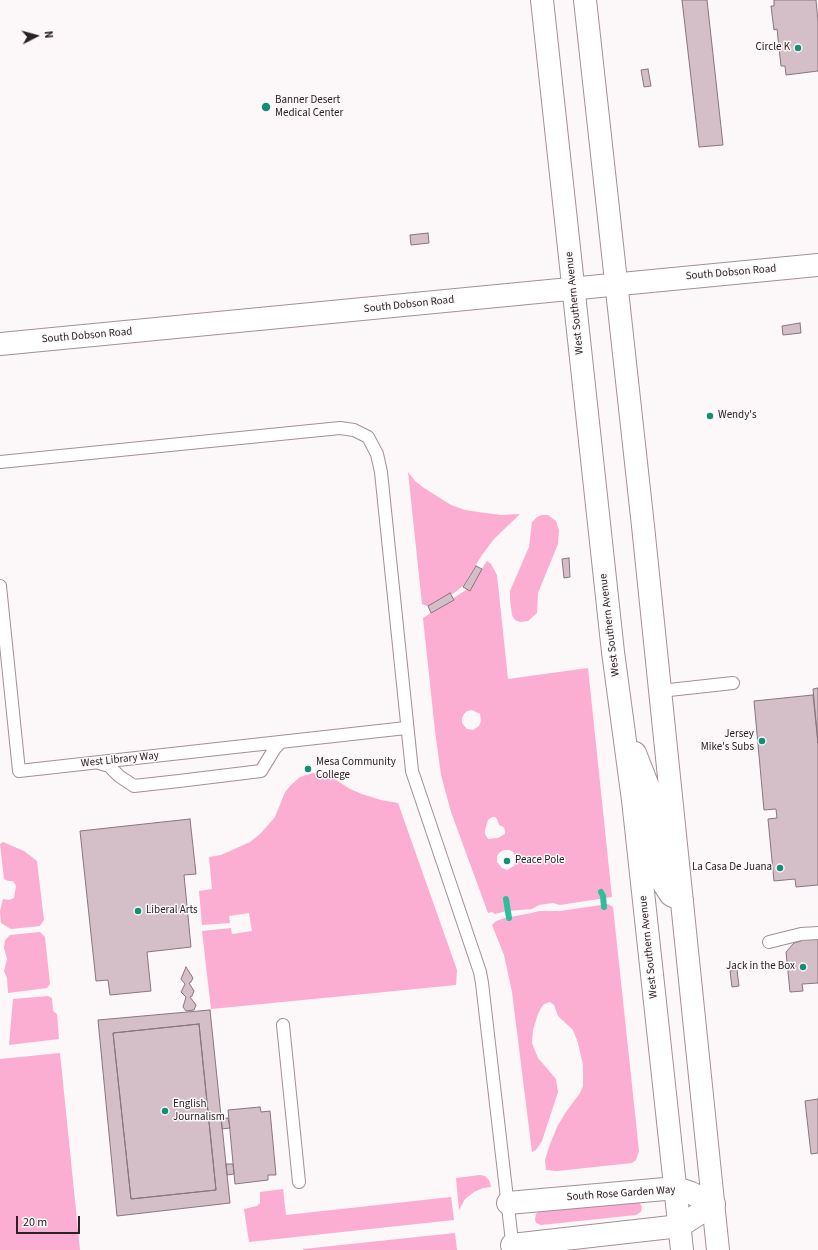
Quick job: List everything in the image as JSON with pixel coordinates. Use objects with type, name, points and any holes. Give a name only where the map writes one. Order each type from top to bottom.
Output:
[{"type":"main road","name":"West Southern Avenue","points":[[542,0],[612,644],[634,815],[682,1250]]},
{"type":"main road","points":[[585,0],[660,691],[718,1250]]},
{"type":"main road","name":"South Dobson Road","points":[[0,344],[818,265]]},
{"type":"main road","points":[[622,718],[649,789],[661,878],[671,895],[682,900]]},
{"type":"main road","name":"South Rose Garden Way","points":[[508,1203],[676,1188],[691,1193],[714,1204]]},
{"type":"main road","points":[[513,1247],[680,1226],[714,1204]]},
{"type":"lane","points":[[0,462],[340,428],[354,430],[368,437],[377,454],[381,472],[406,728],[412,771],[481,977],[513,1247]]},
{"type":"lane","name":"West Library Way","points":[[0,586],[19,771],[406,728]]},
{"type":"lane","points":[[660,691],[733,683]]},
{"type":"lane","points":[[96,763],[109,766],[119,776],[134,786],[261,771],[275,748],[281,742]]},
{"type":"lane","points":[[769,942],[801,934],[818,933]]},
{"type":"lane","points":[[283,1025],[299,1182]]},
{"type":"shaded area","points":[[408,472],[415,481],[424,488],[451,505],[465,510],[501,515],[520,514],[494,539],[482,555],[463,586],[430,607],[422,604]]},
{"type":"shaded area","points":[[548,515],[556,521],[559,530],[558,544],[538,593],[537,613],[528,621],[520,622],[515,620],[512,615],[510,591],[529,547],[532,522],[537,517]]},
{"type":"shaded area","points":[[487,561],[491,564],[497,575],[508,679],[588,668],[612,897],[560,905],[553,903],[539,905],[532,909],[507,911],[495,914],[492,912],[488,913],[451,812],[441,775],[423,618],[469,588]],"holes":[[[472,710],[480,714],[481,721],[479,726],[473,730],[467,729],[462,723],[464,714],[467,711]],[[495,817],[499,825],[504,827],[505,834],[498,838],[488,839],[485,834],[488,820]],[[504,850],[513,852],[516,858],[514,866],[507,870],[502,868],[497,862],[497,856]]]},
{"type":"shaded area","points":[[313,773],[330,776],[350,789],[362,794],[381,800],[398,803],[457,970],[456,985],[211,1009],[202,931],[231,928],[232,934],[252,931],[249,913],[229,916],[230,923],[202,925],[199,891],[212,889],[209,857],[221,855],[250,842],[261,833],[275,817],[285,792],[291,785],[300,777]]},
{"type":"shaded area","points":[[3,842],[24,851],[37,861],[44,920],[40,926],[11,929],[1,923],[0,911],[3,899],[9,900],[14,898],[16,886],[13,881],[4,879],[0,844]]},
{"type":"shaded area","points":[[608,904],[613,907],[639,1151],[636,1160],[632,1163],[557,1171],[546,1170],[545,1160],[558,1125],[580,1093],[583,1086],[583,1065],[578,1043],[573,1030],[558,1016],[554,1005],[550,1002],[544,1004],[538,1014],[533,1030],[532,1043],[538,1058],[556,1079],[558,1092],[542,1141],[536,1150],[532,1152],[512,992],[504,955],[492,925],[496,921],[505,918],[539,911],[560,911]]},
{"type":"shaded area","points":[[40,932],[45,937],[50,984],[47,988],[8,993],[7,978],[4,971],[7,959],[4,948],[5,940],[10,935]]},
{"type":"shaded area","points":[[48,996],[52,998],[53,1011],[57,1014],[59,1039],[9,1045],[13,999]]},
{"type":"shaded area","points":[[60,1053],[80,1250],[0,1250],[0,1059]]},
{"type":"shaded area","points":[[480,1175],[485,1176],[489,1180],[491,1187],[483,1188],[474,1192],[465,1199],[459,1210],[456,1178]]},
{"type":"shaded area","points":[[283,1189],[286,1215],[451,1197],[454,1220],[249,1242],[244,1209],[257,1206],[260,1203],[260,1192]]},
{"type":"shaded area","points":[[635,1200],[640,1203],[642,1207],[641,1212],[636,1215],[541,1225],[536,1223],[535,1219],[536,1214],[539,1211]]},
{"type":"shaded area","points":[[455,1233],[457,1250],[303,1250],[303,1249]]},
{"type":"building","points":[[682,0],[707,0],[723,145],[699,147]]},
{"type":"building","name":"Circle K","points":[[774,0],[816,0],[818,22],[818,71],[786,75],[785,66],[781,66],[777,29],[774,30],[771,6],[774,6]]},
{"type":"building","points":[[648,69],[651,86],[644,87],[641,70]]},
{"type":"building","points":[[428,233],[429,243],[411,245],[410,235]]},
{"type":"building","points":[[800,323],[801,333],[783,335],[782,326]]},
{"type":"building","points":[[569,558],[570,577],[564,578],[562,559]]},
{"type":"building","points":[[476,566],[482,569],[470,591],[463,587]]},
{"type":"building","points":[[450,593],[454,600],[431,613],[428,606]]},
{"type":"building","points":[[818,688],[818,743],[813,689]]},
{"type":"building","points":[[813,695],[818,743],[818,885],[796,887],[795,879],[774,881],[768,819],[777,818],[776,809],[764,810],[754,701]]},
{"type":"building","name":"Liberal Arts","points":[[190,819],[196,874],[184,875],[191,947],[147,952],[151,991],[110,995],[108,980],[96,981],[80,831]]},
{"type":"building","name":"Jack in the Box","points":[[818,936],[818,983],[802,984],[803,991],[790,992],[786,952],[794,943],[801,941],[802,937]]},
{"type":"building","points":[[186,967],[193,978],[189,983],[194,991],[190,997],[196,1005],[194,1010],[186,1011],[183,1007],[186,997],[181,992],[185,984],[181,979]]},
{"type":"building","points":[[737,970],[739,986],[732,987],[730,971]]},
{"type":"building","points":[[210,1010],[230,1203],[117,1216],[98,1020]],"holes":[[[199,1024],[216,1190],[131,1199],[113,1033]]]},
{"type":"building","name":"English Journalism","points":[[199,1024],[216,1190],[131,1199],[113,1033]]},
{"type":"building","points":[[818,1099],[818,1153],[811,1154],[805,1101]]},
{"type":"building","points":[[260,1107],[261,1112],[270,1111],[276,1175],[268,1175],[268,1180],[235,1184],[228,1110]]},
{"type":"building","points":[[228,1118],[230,1128],[222,1129],[221,1119]]},
{"type":"building","points":[[226,1164],[233,1164],[234,1174],[227,1175]]},
{"type":"waterway","points":[[601,892],[604,907]]},
{"type":"waterway","points":[[506,899],[509,918]]},
{"type":"place","name":"Circle K","points":[[798,48]]},
{"type":"place","name":"Banner Desert Medical Center","points":[[266,107]]},
{"type":"place","name":"Wendy's","points":[[710,416]]},
{"type":"place","name":"Jersey Mike's Subs","points":[[762,741]]},
{"type":"place","name":"Mesa Community College","points":[[308,769]]},
{"type":"place","name":"Peace Pole","points":[[507,861]]},
{"type":"place","name":"La Casa De Juana","points":[[780,868]]},
{"type":"place","name":"Liberal Arts","points":[[138,911]]},
{"type":"place","name":"Jack in the Box","points":[[803,967]]},
{"type":"place","name":"English Journalism","points":[[165,1111]]}]
